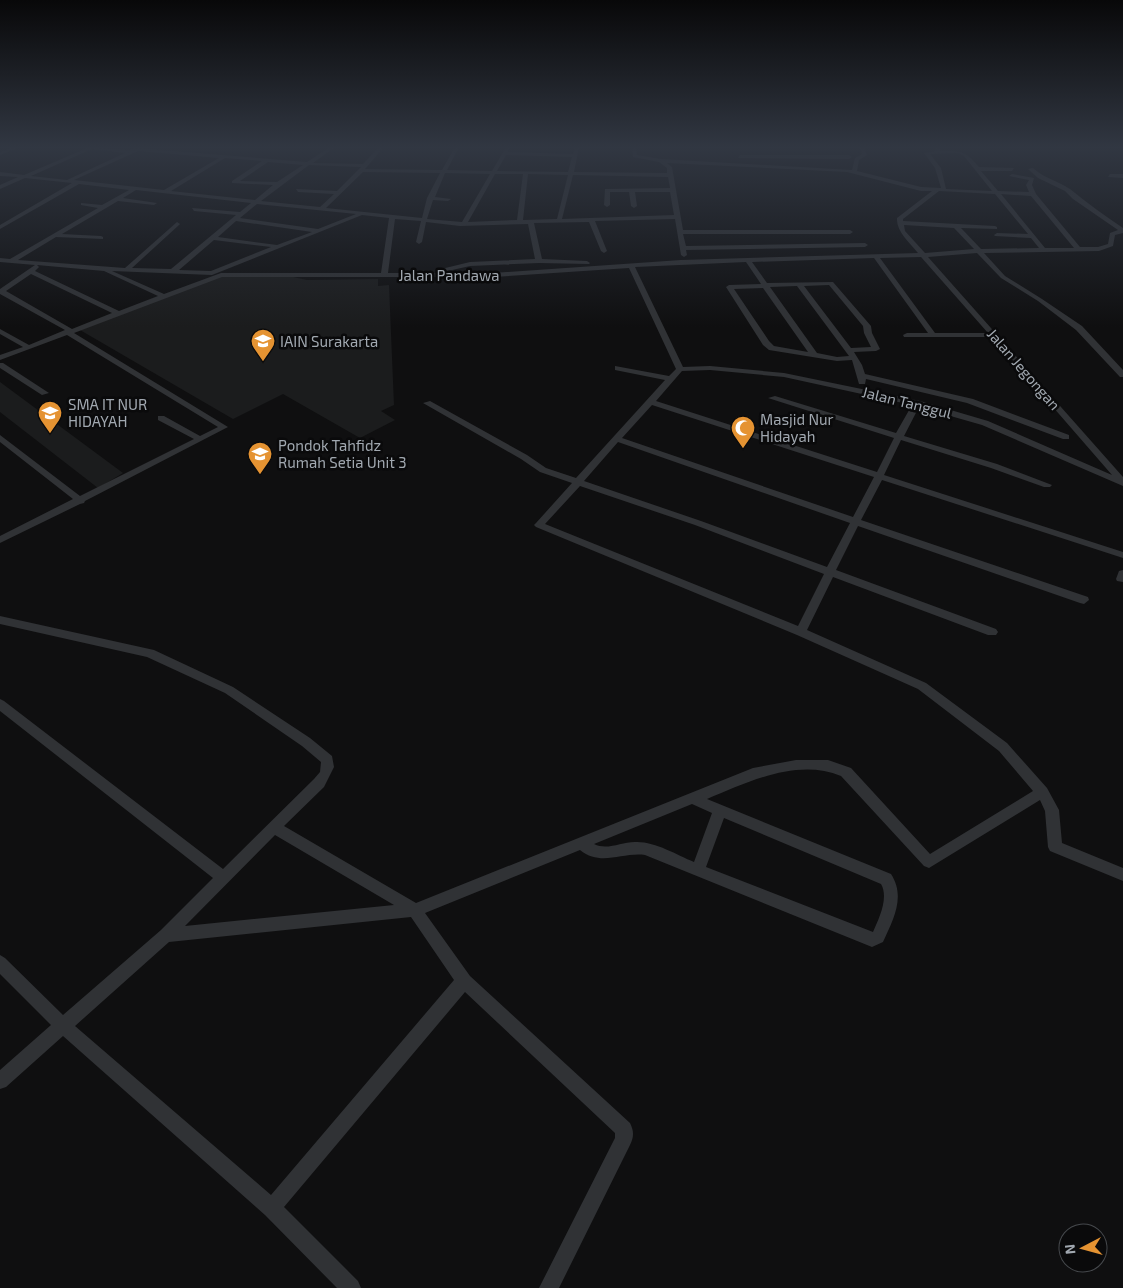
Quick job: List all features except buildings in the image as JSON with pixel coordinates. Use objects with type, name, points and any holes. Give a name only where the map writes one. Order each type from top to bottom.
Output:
[{"type":"street","points":[[0,227],[35,207]]},
{"type":"street","points":[[11,262],[103,207]]},
{"type":"street","points":[[196,207],[193,210],[321,231]]},
{"type":"street","points":[[172,272],[249,207]]},
{"type":"street","points":[[296,207],[464,224],[678,217]]},
{"type":"street","points":[[320,210],[323,207]]},
{"type":"street","points":[[419,242],[427,207]]},
{"type":"street","points":[[464,224],[473,207]]},
{"type":"street","points":[[520,222],[522,207]]},
{"type":"street","points":[[559,221],[562,207]]},
{"type":"street","points":[[676,207],[683,248],[682,262]]},
{"type":"street","points":[[914,207],[900,218],[899,223],[995,228]]},
{"type":"street","points":[[1009,207],[1043,249]]},
{"type":"street","points":[[1044,207],[1078,249]]},
{"type":"street","points":[[1088,207],[1123,231]]},
{"type":"street","points":[[0,260],[126,270],[214,274],[277,246],[321,231],[360,214]]},
{"type":"street","points":[[384,275],[392,217]]},
{"type":"street","points":[[590,220],[604,251]]},
{"type":"street","points":[[531,222],[539,261]]},
{"type":"street","name":"Jalan Jegongan","points":[[899,223],[902,231],[1123,483]]},
{"type":"street","points":[[126,270],[177,224]]},
{"type":"street","points":[[956,226],[1004,277],[1027,290],[1079,328],[1123,375]]},
{"type":"street","name":"Jalan Pandawa","points":[[0,358],[214,274],[511,274],[682,262],[1078,249],[1108,247],[1112,243],[1112,234],[1123,231]]},
{"type":"street","points":[[680,232],[850,232]]},
{"type":"street","points":[[55,235],[101,238]]},
{"type":"street","points":[[997,235],[1034,236]]},
{"type":"street","points":[[213,238],[277,246]]},
{"type":"street","points":[[683,248],[865,245]]},
{"type":"street","points":[[876,256],[933,335]]},
{"type":"street","points":[[430,275],[466,264],[539,261],[599,263],[610,267]]},
{"type":"street","points":[[748,261],[814,355]]},
{"type":"street","points":[[0,540],[224,427],[1,292],[39,264]]},
{"type":"street","points":[[631,266],[680,369],[538,525],[801,632],[922,686],[1003,747],[1042,792],[1052,810],[1056,847],[1123,875]]},
{"type":"street","points":[[101,268],[162,296]]},
{"type":"street","points":[[30,271],[117,313]]},
{"type":"street","points":[[849,350],[876,348],[868,333],[867,326],[831,282],[729,288],[768,345],[778,350],[858,362]]},
{"type":"street","points":[[799,284],[858,362],[862,379],[970,401],[1066,437]]},
{"type":"street","points":[[0,331],[28,347]]},
{"type":"street","points":[[907,335],[994,335]]},
{"type":"street","points":[[0,364],[45,393]]},
{"type":"street","points":[[618,368],[670,379]]},
{"type":"street","name":"Jalan Tanggul","points":[[680,369],[710,368],[784,375],[917,403],[985,423],[1123,483]]},
{"type":"street","points":[[772,398],[1047,485]]},
{"type":"street","points":[[650,402],[1123,555]]},
{"type":"street","points":[[427,403],[524,457],[542,470],[580,481],[992,632]]},
{"type":"street","points":[[801,632],[828,572],[879,476],[897,437],[917,403]]},
{"type":"street","points":[[161,418],[200,439]]},
{"type":"street","points":[[0,438],[80,500]]},
{"type":"street","points":[[617,439],[1084,600]]},
{"type":"street","points":[[0,620],[150,653],[229,690],[306,742],[327,760],[328,767],[325,775],[275,828],[166,935],[0,1081]]},
{"type":"street","points":[[0,704],[224,878]]},
{"type":"street","points":[[166,935],[415,910],[691,798],[778,767],[828,765],[838,767],[846,772],[929,862],[1042,792]]},
{"type":"street","points":[[582,842],[588,849],[600,855],[640,847],[872,940],[878,937],[882,930],[892,896],[892,888],[886,879],[691,798]]},
{"type":"street","points":[[698,869],[720,810]]},
{"type":"street","points":[[275,828],[415,910],[464,981],[624,1128],[624,1139],[549,1288]]},
{"type":"street","points":[[0,963],[62,1025],[272,1208],[351,1288]]},
{"type":"street","points":[[272,1208],[464,981]]},
{"type":"shaded area","name":"IAIN Surakarta","points":[[232,275],[284,275],[307,280],[378,279],[378,286],[389,285],[394,405],[381,411],[395,420],[360,438],[283,394],[233,419],[80,330],[214,278]]},
{"type":"shaded area","name":"SMA IT NUR HIDAYAH","points":[[0,382],[123,473],[98,488],[0,412]]},
{"type":"place","name":"IAIN Surakarta","points":[[263,362]]},
{"type":"place","name":"SMA IT NUR HIDAYAH","points":[[50,434]]},
{"type":"place","name":"Masjid Nur Hidayah","points":[[743,449]]},
{"type":"place","name":"Pondok Tahfidz Rumah Setia Unit 3","points":[[260,475]]}]
